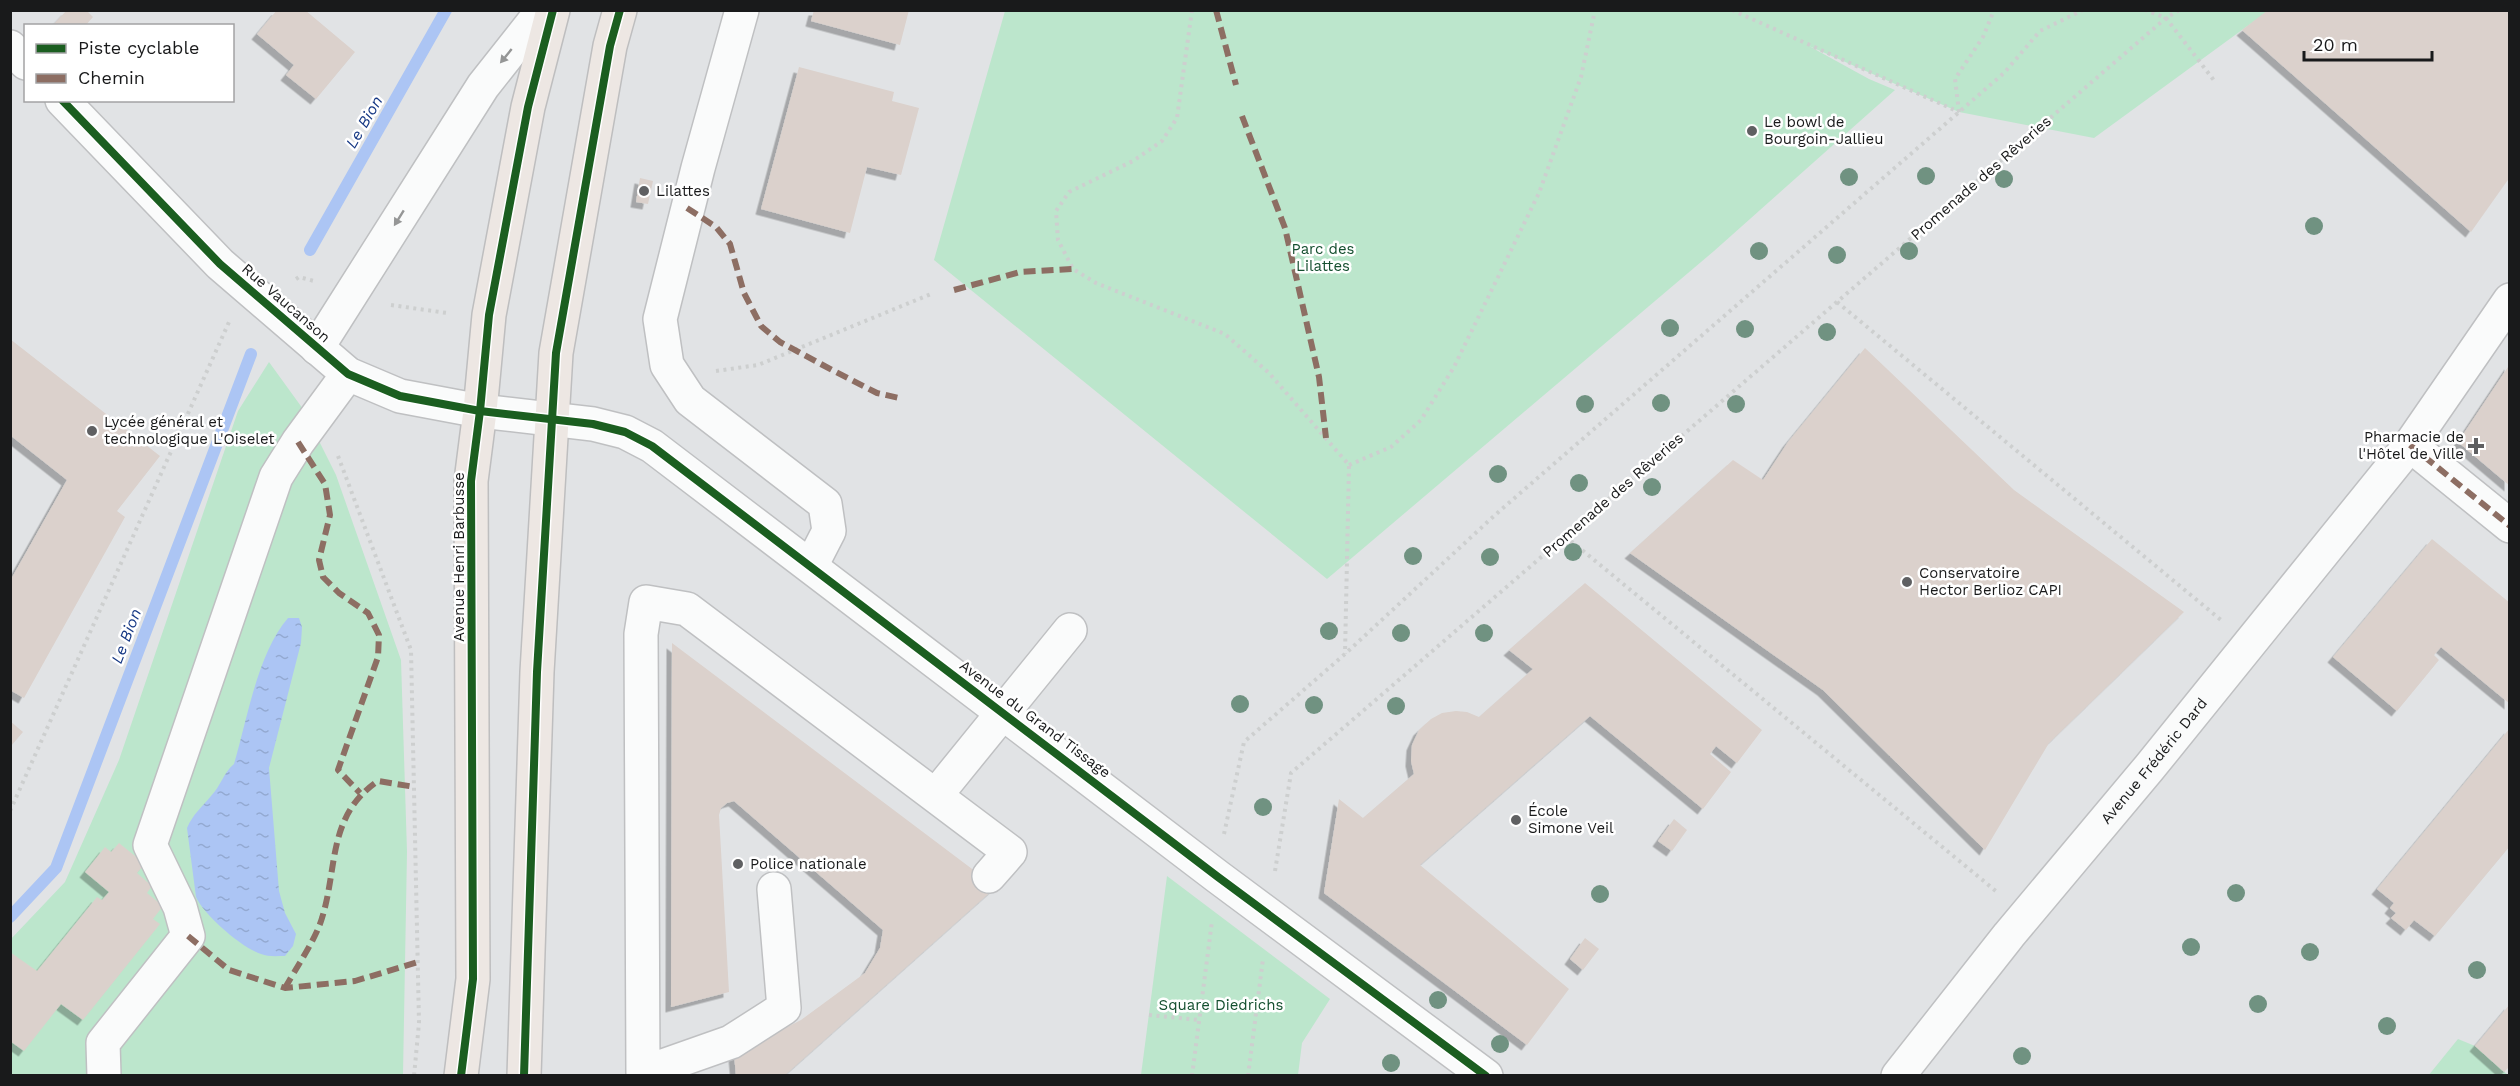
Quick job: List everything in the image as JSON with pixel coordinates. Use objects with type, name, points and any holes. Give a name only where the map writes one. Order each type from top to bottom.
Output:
[{"type":"main road","name":"Avenue Henri Barbusse","points":[[461,1076],[473,979],[471,481],[491,304],[528,107],[553,10]]},
{"type":"main road","points":[[524,1076],[537,672],[556,353],[610,46],[620,10]]},
{"type":"street","points":[[317,348],[483,86],[543,10]]},
{"type":"street","points":[[742,10],[695,178],[660,319],[667,365],[690,400],[825,504],[829,531],[811,566]]},
{"type":"street","points":[[10,47],[24,61]]},
{"type":"street","name":"Rue Vaucanson","points":[[64,102],[220,264],[348,375],[400,396],[480,411],[552,418]]},
{"type":"street","name":"Avenue Frédéric Dard","points":[[1898,1076],[2025,915],[2410,445],[2510,300]]},
{"type":"street","points":[[104,1076],[103,1043],[188,936],[180,907],[150,845],[276,477],[348,375]]},
{"type":"street","name":"Avenue du Grand Tissage","points":[[552,418],[625,432],[652,446],[1218,877],[1486,1076]]},
{"type":"street","points":[[2410,445],[2510,526]]},
{"type":"street","points":[[774,889],[784,1008],[731,1042],[643,1072],[641,634],[646,602],[687,609],[1010,852],[989,876]]},
{"type":"street","points":[[936,795],[1070,630]]},
{"type":"path","points":[[1192,10],[1177,118],[1162,141],[1133,161],[1069,192],[1056,211],[1058,240],[1073,269],[1096,283],[1225,334],[1269,373],[1349,465],[1345,654]]},
{"type":"path","points":[[1349,465],[1391,447],[1421,420],[1454,367],[1539,193],[1581,77],[1595,10]]},
{"type":"path","points":[[1732,10],[1959,112]]},
{"type":"path","points":[[1959,112],[1955,79],[1983,38],[1994,10]]},
{"type":"path","points":[[1192,1076],[1223,838],[1244,742],[1345,654],[1495,515],[2004,73],[2040,31],[2083,10]]},
{"type":"path","points":[[2145,10],[2166,18],[2216,83]]},
{"type":"path","points":[[10,811],[229,322],[248,323],[266,303],[299,277],[318,283]]},
{"type":"path","points":[[675,376],[758,365],[932,294]]},
{"type":"path","points":[[1837,302],[2249,643]]},
{"type":"path","points":[[389,305],[447,313]]},
{"type":"path","points":[[323,409],[335,425],[338,456],[411,650],[419,1023],[414,1076]]},
{"type":"path","points":[[1565,536],[2025,915]]},
{"type":"path","points":[[1149,1015],[1199,1020]]},
{"type":"green space","name":"Parc des Lilattes","points":[[1005,11],[2268,11],[2094,138],[1959,112],[1809,46],[1869,79],[1895,90],[1714,251],[1327,579],[934,260]]},
{"type":"green space","points":[[269,362],[303,409],[336,475],[401,660],[407,852],[403,1075],[11,1075],[10,940],[65,882],[119,760],[238,411]]},
{"type":"green space","name":"Square Diedrichs","points":[[1167,876],[1330,999],[1302,1043],[1298,1075],[1141,1075]]},
{"type":"green space","points":[[2458,1039],[2475,1046],[2508,1075],[2428,1076]]},
{"type":"water","points":[[288,618],[299,618],[302,627],[301,643],[269,768],[279,891],[285,913],[296,934],[293,946],[285,956],[267,956],[253,951],[234,938],[200,904],[196,897],[187,828],[234,764],[261,668],[278,632]]},
{"type":"building","points":[[67,10],[86,10],[93,17],[87,24],[54,24]]},
{"type":"building","points":[[277,10],[305,10],[355,52],[316,99],[286,75],[294,65],[257,34]]},
{"type":"building","points":[[814,10],[909,10],[900,45],[811,21]]},
{"type":"building","points":[[2268,10],[2510,10],[2510,177],[2471,232],[2242,30]]},
{"type":"building","points":[[799,67],[894,92],[892,101],[919,108],[901,175],[867,167],[850,233],[761,209]]},
{"type":"building","name":"Lilattes","points":[[640,178],[653,181],[648,204],[636,202]]},
{"type":"building","points":[[10,339],[160,456],[117,511],[125,517],[24,698],[10,690],[10,581],[67,480],[10,435]]},
{"type":"building","name":"Conservatoire Hector Berlioz CAPI","points":[[1865,348],[2014,490],[2184,612],[2049,743],[1985,850],[1823,690],[1630,553],[1733,460],[1763,480],[1788,442]]},
{"type":"building","points":[[2510,364],[2510,486],[2458,442]]},
{"type":"building","points":[[2432,539],[2510,603],[2510,704],[2441,647],[2434,655],[2439,660],[2397,711],[2333,657]]},
{"type":"building","points":[[1585,583],[1762,730],[1737,763],[1716,746],[1710,754],[1731,772],[1703,809],[1590,716],[1420,865],[1569,989],[1527,1045],[1324,893],[1339,799],[1363,818],[1414,774],[1411,761],[1412,745],[1419,730],[1431,719],[1442,713],[1456,711],[1467,712],[1479,717],[1533,669],[1509,650]]},
{"type":"building","points":[[672,643],[996,887],[784,1076],[736,1076],[734,1054],[801,1020],[865,973],[880,948],[883,930],[734,801],[727,803],[721,808],[719,815],[729,992],[671,1007]]},
{"type":"building","points":[[10,721],[23,732],[10,747]]},
{"type":"building","points":[[2510,728],[2510,846],[2435,936],[2414,920],[2406,930],[2391,918],[2396,913],[2390,908],[2394,903],[2377,889]]},
{"type":"building","points":[[1674,819],[1687,830],[1672,851],[1658,841]]},
{"type":"building","points":[[119,843],[145,864],[137,873],[152,886],[147,893],[163,906],[153,919],[160,924],[83,1020],[61,1004],[24,1051],[10,1041],[10,952],[37,971],[97,897],[102,900],[109,892],[85,872],[105,847],[111,852]]},
{"type":"building","points":[[1585,938],[1599,949],[1583,970],[1570,959]]},
{"type":"building","points":[[2510,1004],[2510,1066],[2504,1072],[2475,1046]]},
{"type":"waterway","name":"Le Bion","points":[[310,250],[446,10]]},
{"type":"waterway","name":"Le Bion","points":[[10,917],[56,868],[251,354]]},
{"type":"marked path","points":[[1216,10],[1236,85]]},
{"type":"marked path","points":[[1242,116],[1285,228],[1319,377],[1326,438]]},
{"type":"marked path","points":[[687,208],[716,227],[730,244],[744,293],[761,326],[780,342],[832,370],[877,393],[899,398]]},
{"type":"marked path","points":[[954,290],[1020,272],[1073,269]]},
{"type":"marked path","points":[[298,442],[325,484],[330,515],[319,560],[323,577],[339,593],[368,613],[379,635],[378,657],[338,770],[360,793]]},
{"type":"marked path","points":[[2410,445],[2510,526]]},
{"type":"marked path","points":[[285,988],[311,944],[322,918],[337,844],[350,810],[378,781],[415,787]]},
{"type":"marked path","points":[[188,936],[229,970],[285,988],[355,981],[418,962]]},
{"type":"cycle path","points":[[461,1076],[473,979],[471,481],[489,315],[528,107],[553,10]]},
{"type":"cycle path","points":[[524,1076],[537,672],[556,353],[610,46],[620,10]]},
{"type":"cycle path","points":[[64,102],[220,264],[348,374],[400,396],[480,411],[593,424],[625,432],[652,446],[1218,877],[1486,1076]]},
{"type":"place","name":"Le bowl de Bourgoin-Jallieu","points":[[1752,131]]},
{"type":"place","name":"Lilattes","points":[[644,191]]},
{"type":"place","name":"Lycée général et technologique L'Oiselet","points":[[92,431]]},
{"type":"place","name":"Pharmacie de l'Hôtel de Ville","points":[[2476,446]]},
{"type":"place","name":"Conservatoire Hector Berlioz CAPI","points":[[1907,582]]},
{"type":"place","name":"École Simone Veil","points":[[1516,820]]},
{"type":"place","name":"Police nationale","points":[[738,864]]}]
